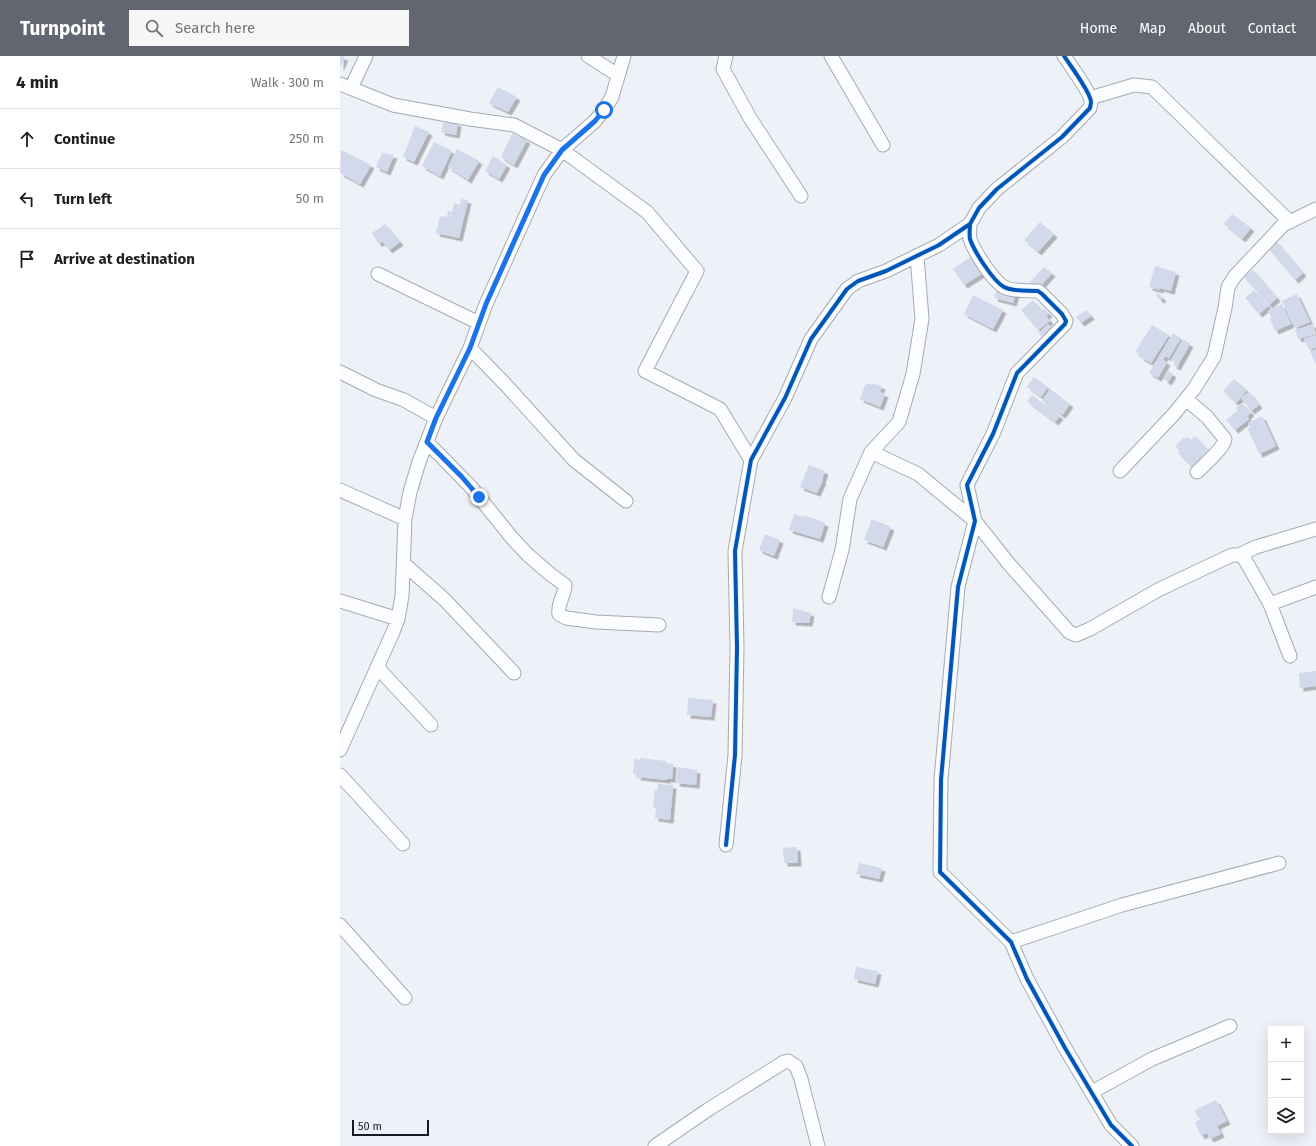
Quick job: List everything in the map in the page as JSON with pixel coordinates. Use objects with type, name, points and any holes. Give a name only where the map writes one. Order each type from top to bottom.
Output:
[{"type":"street","points":[[366,56],[345,86],[393,105],[470,119],[514,125],[562,150],[647,212],[697,271],[645,371],[720,409],[751,460]]},
{"type":"street","points":[[588,56],[618,75]]},
{"type":"street","points":[[340,750],[398,619],[402,596],[405,519],[414,475],[436,418],[470,348],[490,296],[544,175],[562,150],[595,121],[604,110],[612,97],[624,56]]},
{"type":"street","points":[[726,56],[723,69],[750,118],[801,196]]},
{"type":"street","points":[[831,56],[883,145]]},
{"type":"street","points":[[1064,56],[1086,89],[1091,104],[1086,112],[1062,137],[997,189],[979,208],[970,224],[969,237],[976,251],[998,282],[1004,287],[1010,289],[1038,291],[1062,314],[1066,321],[1065,324],[1017,373],[993,434],[967,485],[975,521],[958,588],[941,780],[940,872],[1010,942],[1027,979],[1065,1048],[1111,1125],[1132,1146]]},
{"type":"street","points":[[1090,98],[1134,85],[1152,87],[1290,222]]},
{"type":"street","points":[[1120,471],[1152,439],[1186,399],[1214,357],[1228,288],[1235,276],[1283,226],[1316,209]]},
{"type":"street","points":[[726,845],[735,754],[737,648],[735,551],[751,460],[785,398],[811,339],[847,289],[858,281],[886,272],[939,246],[970,224]]},
{"type":"street","points":[[829,597],[842,550],[850,500],[871,452],[899,422],[913,374],[922,319],[917,256]]},
{"type":"street","points":[[378,274],[479,323]]},
{"type":"street","points":[[470,348],[506,385],[574,460],[626,501]]},
{"type":"street","points":[[340,372],[376,390],[404,400],[436,418]]},
{"type":"street","points":[[1186,399],[1207,417],[1225,439],[1225,442],[1197,472]]},
{"type":"street","points":[[427,442],[471,487],[512,538],[528,555],[565,585],[565,590],[558,608],[559,614],[566,618],[589,621],[659,625]]},
{"type":"street","points":[[871,452],[918,474],[975,521],[1009,564],[1069,632],[1076,635],[1090,629],[1158,590],[1232,555],[1239,555],[1256,547],[1316,528]]},
{"type":"street","points":[[340,490],[405,519]]},
{"type":"street","points":[[1239,555],[1244,558],[1270,604],[1290,656]]},
{"type":"street","points":[[403,563],[445,600],[514,673]]},
{"type":"street","points":[[1270,604],[1316,588]]},
{"type":"street","points":[[340,601],[398,619]]},
{"type":"street","points":[[378,667],[431,725]]},
{"type":"street","points":[[340,775],[403,844]]},
{"type":"street","points":[[1010,942],[1122,905],[1279,863]]},
{"type":"street","points":[[340,925],[405,998]]},
{"type":"street","points":[[1092,1092],[1152,1059],[1230,1026]]},
{"type":"street","points":[[655,1146],[709,1108],[788,1061],[796,1066],[801,1079],[818,1146]]},
{"type":"building","points":[[340,56],[345,57],[340,68]]},
{"type":"building","points":[[498,87],[517,97],[508,112],[489,103]]},
{"type":"building","points":[[444,120],[458,123],[456,135],[441,132]]},
{"type":"building","points":[[415,126],[429,132],[414,162],[403,157]]},
{"type":"building","points":[[512,134],[527,140],[514,165],[501,157]]},
{"type":"building","points":[[434,142],[452,151],[440,176],[422,166]]},
{"type":"building","points":[[457,149],[479,161],[468,180],[448,167]]},
{"type":"building","points":[[341,150],[371,165],[360,184],[340,173]]},
{"type":"building","points":[[382,153],[394,155],[387,172],[376,167]]},
{"type":"building","points":[[493,156],[507,165],[499,179],[485,171]]},
{"type":"building","points":[[461,199],[468,200],[459,238],[436,233],[440,216],[447,217],[448,211],[452,212],[454,203],[460,205]]},
{"type":"building","points":[[1232,214],[1251,228],[1242,239],[1224,224]]},
{"type":"building","points":[[1040,222],[1054,234],[1038,252],[1024,240]]},
{"type":"building","points":[[385,224],[400,242],[389,250],[383,242],[378,243],[372,233]]},
{"type":"building","points":[[1276,241],[1303,273],[1295,280],[1268,248]]},
{"type":"building","points":[[972,256],[983,273],[964,285],[953,269]]},
{"type":"building","points":[[1155,266],[1176,272],[1171,291],[1149,287]]},
{"type":"building","points":[[1044,267],[1052,273],[1038,289],[1030,282]]},
{"type":"building","points":[[1253,270],[1277,298],[1269,305],[1244,277]]},
{"type":"building","points":[[997,288],[1016,293],[1013,303],[994,298]]},
{"type":"building","points":[[1254,290],[1268,306],[1259,314],[1245,298]]},
{"type":"building","points":[[1158,293],[1163,298],[1160,300],[1156,295]]},
{"type":"building","points":[[1297,294],[1310,322],[1295,328],[1282,301]]},
{"type":"building","points":[[973,295],[1003,310],[993,329],[964,314]]},
{"type":"building","points":[[1033,300],[1041,311],[1044,308],[1049,314],[1046,316],[1050,321],[1038,330],[1021,310]]},
{"type":"building","points":[[1282,304],[1291,324],[1275,331],[1270,319],[1272,318],[1268,311]]},
{"type":"building","points":[[1086,310],[1091,316],[1081,323],[1076,317]]},
{"type":"building","points":[[1048,324],[1053,330],[1044,338],[1039,333]]},
{"type":"building","points":[[1313,324],[1316,334],[1298,339],[1295,330]]},
{"type":"building","points":[[1152,325],[1169,335],[1151,363],[1140,357],[1140,355],[1135,352]]},
{"type":"building","points":[[1173,333],[1181,338],[1169,358],[1165,356],[1163,360],[1167,362],[1158,378],[1149,373]]},
{"type":"building","points":[[1316,335],[1316,347],[1309,350],[1304,339]]},
{"type":"building","points":[[1183,339],[1190,344],[1177,367],[1173,365],[1175,362],[1171,360]]},
{"type":"building","points":[[1316,349],[1316,364],[1310,352]]},
{"type":"building","points":[[1168,371],[1173,374],[1168,382],[1164,379]]},
{"type":"building","points":[[1034,377],[1048,387],[1041,397],[1027,387]]},
{"type":"building","points":[[1234,379],[1247,390],[1236,403],[1223,391]]},
{"type":"building","points":[[866,383],[872,385],[873,383],[882,386],[880,392],[885,394],[880,407],[860,399]]},
{"type":"building","points":[[1050,389],[1070,404],[1062,415],[1042,401]]},
{"type":"building","points":[[1249,392],[1259,405],[1251,411],[1241,398]]},
{"type":"building","points":[[1032,395],[1060,416],[1055,422],[1027,401]]},
{"type":"building","points":[[1242,403],[1251,413],[1247,416],[1249,419],[1235,430],[1226,420],[1238,410],[1236,408]]},
{"type":"building","points":[[1262,416],[1276,446],[1259,454],[1248,429],[1250,428],[1248,423]]},
{"type":"building","points":[[1195,436],[1211,453],[1194,469],[1178,453],[1180,451],[1175,446],[1184,437],[1186,439],[1188,437],[1191,440]]},
{"type":"building","points":[[809,465],[825,471],[817,493],[800,487]]},
{"type":"building","points":[[794,514],[804,517],[804,515],[825,523],[820,539],[789,530]]},
{"type":"building","points":[[872,519],[891,527],[883,547],[864,540]]},
{"type":"building","points":[[765,534],[780,540],[774,556],[759,550]]},
{"type":"building","points":[[793,608],[811,613],[809,623],[792,622]]},
{"type":"building","points":[[1316,671],[1316,686],[1300,688],[1299,673]]},
{"type":"building","points":[[688,698],[713,700],[711,717],[687,715]]},
{"type":"building","points":[[640,758],[666,761],[666,763],[673,764],[672,779],[667,780],[637,777],[638,775],[633,774],[634,759],[640,760]]},
{"type":"building","points":[[678,767],[697,770],[696,785],[676,783]]},
{"type":"building","points":[[658,784],[673,785],[670,820],[655,818],[656,808],[653,807],[655,790],[657,791]]},
{"type":"building","points":[[797,847],[798,863],[784,863],[783,848]]},
{"type":"building","points":[[859,863],[882,868],[879,879],[856,874]]},
{"type":"building","points":[[856,967],[878,971],[875,984],[854,979]]},
{"type":"building","points":[[1216,1100],[1227,1121],[1217,1126],[1221,1134],[1210,1139],[1207,1133],[1201,1136],[1195,1122],[1201,1119],[1200,1117],[1198,1118],[1195,1110]]},
{"type":"cycle path","points":[[726,845],[735,755],[737,648],[735,551],[751,460],[785,398],[811,339],[847,289],[858,281],[886,271],[939,245],[970,224],[979,208],[997,189],[1062,137],[1090,108],[1091,102],[1088,92],[1064,56]]},
{"type":"cycle path","points":[[970,224],[970,239],[972,244],[984,265],[995,279],[1008,289],[1038,291],[1062,314],[1066,321],[1065,324],[1017,373],[993,434],[967,485],[975,521],[958,587],[941,780],[940,872],[1011,942],[1027,979],[1065,1048],[1111,1125],[1132,1146]]},
{"type":"route","points":[[479,497],[462,477],[427,442],[436,418],[470,348],[486,304],[544,175],[562,150],[595,121],[604,110]]}]
